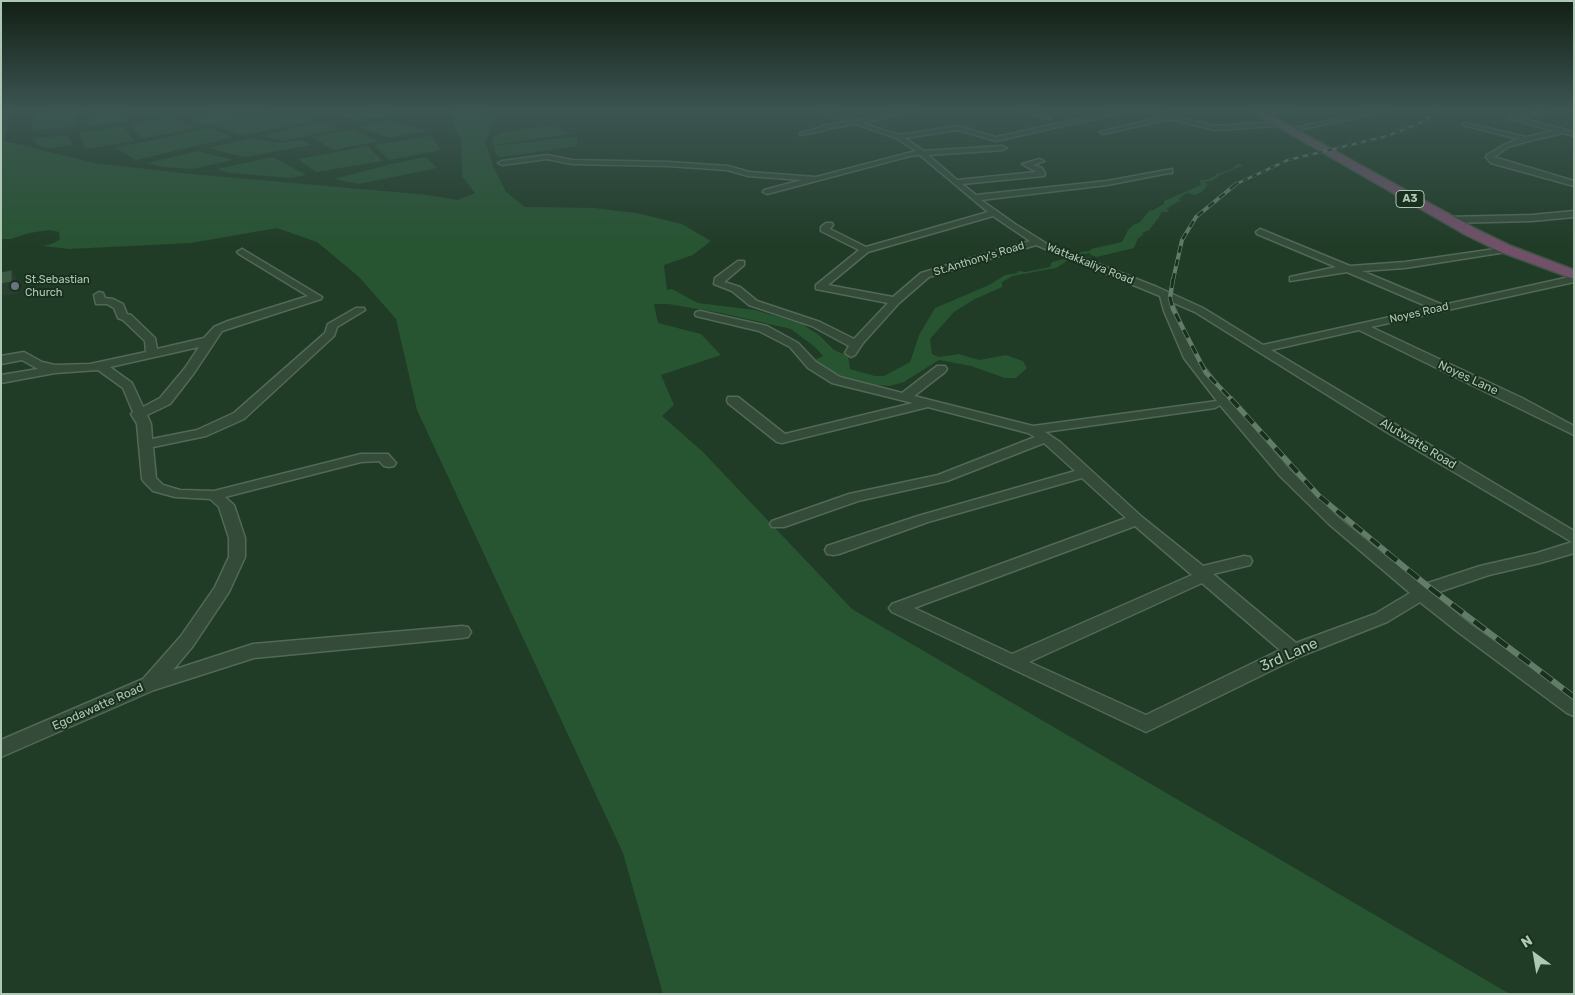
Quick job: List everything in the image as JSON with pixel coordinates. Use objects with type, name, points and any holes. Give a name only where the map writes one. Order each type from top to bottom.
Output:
[{"type":"highway","name":"A3","points":[[1335,156],[1447,220],[1506,249],[1574,275]]},
{"type":"street","points":[[768,192],[899,156]]},
{"type":"street","name":"Wattakkaliya Road","points":[[926,156],[974,198],[1037,242],[1199,310],[1263,348]]},
{"type":"street","points":[[1491,156],[1494,161],[1574,184]]},
{"type":"street","points":[[502,162],[547,157],[585,163],[668,164],[728,168],[748,174],[818,179]]},
{"type":"street","points":[[956,182],[1041,174],[1039,170],[1026,164],[1040,161]]},
{"type":"street","points":[[974,198],[1099,184],[1170,171]]},
{"type":"street","points":[[896,301],[820,287],[865,250],[995,213]]},
{"type":"street","points":[[1447,220],[1532,218],[1574,214]]},
{"type":"street","points":[[829,224],[824,229],[865,250]]},
{"type":"street","points":[[1260,232],[1441,308]]},
{"type":"street","name":"St.Anthony's Road","points":[[741,263],[719,280],[719,284],[736,289],[753,304],[816,324],[856,346],[896,301],[925,275],[1009,248],[1037,242]]},
{"type":"street","points":[[1294,279],[1338,270],[1450,259],[1506,249]]},
{"type":"street","points":[[138,414],[164,401],[190,370],[218,329],[317,297],[242,252]]},
{"type":"street","name":"Noyes Road","points":[[1263,348],[1574,279]]},
{"type":"street","points":[[99,294],[100,302],[109,301],[119,306],[122,316],[127,317],[151,340],[152,354]]},
{"type":"street","points":[[1165,295],[1169,311],[1190,358],[1230,409],[1285,473],[1334,521],[1464,628],[1574,708]]},
{"type":"street","points":[[145,445],[201,433],[238,416],[330,334],[332,326],[360,310]]},
{"type":"street","points":[[700,314],[763,328],[794,345],[812,365],[836,380],[930,403],[1039,434],[1055,445],[1137,520],[1294,651]]},
{"type":"street","name":"Noyes Lane","points":[[1361,327],[1517,401],[1574,431]]},
{"type":"street","points":[[1,379],[55,369],[90,368],[208,341]]},
{"type":"street","name":"Alutwatte Road","points":[[1263,348],[1390,428],[1574,538]]},
{"type":"street","points":[[1,360],[24,356],[38,365],[55,369]]},
{"type":"street","points":[[100,366],[128,386],[138,414],[144,424],[149,479],[158,488],[180,494],[214,495],[361,458],[383,457],[389,463]]},
{"type":"street","points":[[904,397],[941,369]]},
{"type":"street","points":[[733,400],[782,439],[930,403]]},
{"type":"street","points":[[778,524],[854,497],[942,478],[1039,434],[1215,404]]},
{"type":"street","points":[[833,550],[923,519],[1085,473]]},
{"type":"street","name":"Egodawatte Road","points":[[1,749],[150,684],[192,633],[224,588],[237,557],[237,538],[230,524],[226,505],[214,495]]},
{"type":"street","points":[[1137,520],[1064,545],[898,608],[1012,662],[1202,574],[1244,561]]},
{"type":"street","name":"3rd Lane","points":[[1012,662],[1146,724],[1294,651],[1381,618],[1430,588],[1486,570],[1574,548]]},
{"type":"street","points":[[150,684],[253,651],[462,632]]},
{"type":"shaded area","points":[[1,156],[67,156],[94,163],[181,173],[428,195],[458,200],[475,193],[462,176],[461,156],[490,156],[506,192],[525,207],[594,208],[636,213],[682,224],[711,241],[693,255],[664,265],[667,290],[672,289],[698,303],[755,310],[802,324],[819,335],[834,350],[848,356],[850,369],[875,376],[884,376],[910,362],[919,335],[935,308],[989,285],[1005,275],[1017,273],[1017,271],[1025,272],[1050,267],[1052,262],[1064,259],[1059,256],[1122,245],[1133,228],[1142,224],[1155,209],[1164,204],[1164,201],[1201,185],[1200,180],[1206,180],[1216,174],[1232,169],[1238,164],[1244,165],[1222,174],[1212,181],[1204,182],[1208,184],[1202,192],[1195,195],[1186,193],[1178,200],[1182,201],[1174,203],[1178,205],[1174,204],[1166,209],[1170,211],[1158,213],[1159,219],[1153,221],[1155,224],[1149,225],[1150,227],[1146,229],[1137,230],[1137,232],[1144,234],[1139,238],[1127,239],[1132,246],[1067,257],[1067,261],[1056,268],[1013,276],[1002,282],[1002,287],[973,300],[954,312],[930,339],[932,354],[939,357],[959,354],[979,360],[1006,355],[1023,361],[1027,368],[1016,378],[1005,378],[971,366],[939,360],[904,382],[889,386],[862,384],[843,379],[824,368],[815,360],[823,356],[816,348],[791,329],[721,313],[668,304],[654,304],[658,323],[701,334],[721,355],[661,375],[674,405],[662,416],[702,451],[852,609],[1510,994],[663,994],[623,853],[417,410],[396,319],[359,277],[317,242],[277,228],[191,243],[69,249],[43,246],[60,239],[59,232],[49,230],[29,233],[11,239],[1,239]]},
{"type":"shaded area","points":[[130,156],[151,156],[136,160]]},
{"type":"shaded area","points":[[175,156],[219,156],[233,160],[192,169],[163,167],[148,163]]},
{"type":"shaded area","points":[[312,156],[378,156],[382,161],[316,172],[298,159]]},
{"type":"shaded area","points":[[385,156],[408,156],[389,160]]},
{"type":"shaded area","points":[[273,157],[306,175],[291,178],[229,173],[217,169]]},
{"type":"shaded area","points":[[426,157],[437,168],[359,184],[334,179],[391,164]]},
{"type":"building","points":[[12,270],[12,282],[1,284],[1,272]]},
{"type":"waterway","points":[[1097,252],[1129,245],[1133,233],[1138,228],[1144,227],[1154,214]]},
{"type":"railway","points":[[1236,184],[1288,160],[1303,156]]},
{"type":"railway","points":[[1173,280],[1182,240],[1196,217],[1236,184]]},
{"type":"railway","points":[[1173,279],[1170,298],[1173,309],[1206,373],[1232,400]]},
{"type":"railway","points":[[1231,399],[1319,496],[1388,553]]},
{"type":"railway","points":[[1386,552],[1430,588],[1574,697]]},
{"type":"place","name":"St.Sebastian Church","points":[[15,286]]}]
